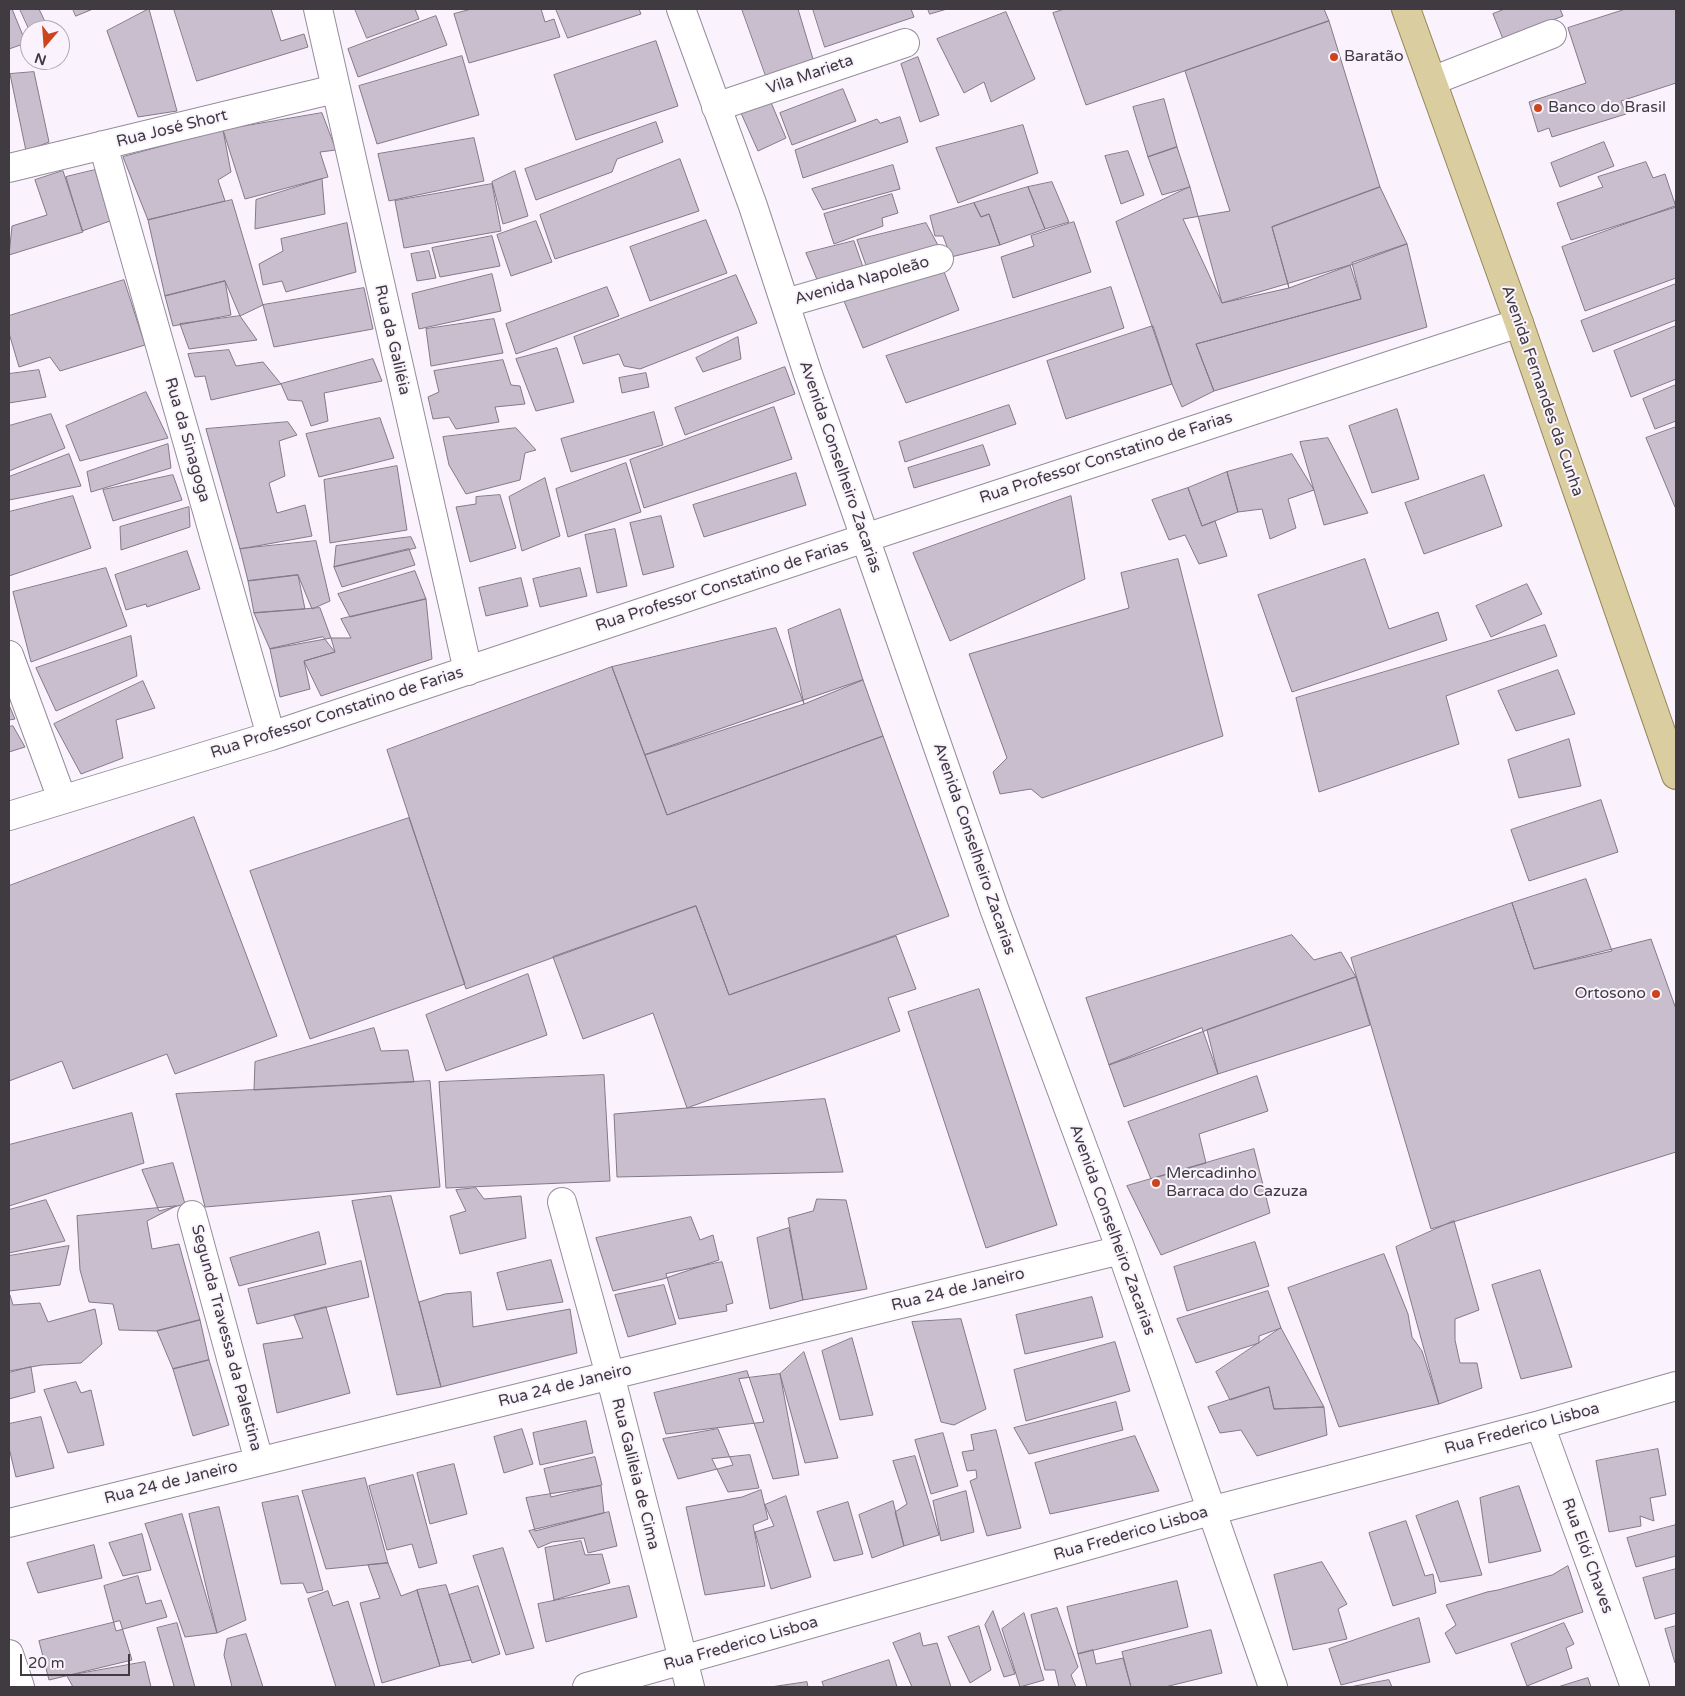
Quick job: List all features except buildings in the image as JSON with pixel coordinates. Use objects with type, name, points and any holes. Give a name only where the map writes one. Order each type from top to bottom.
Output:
[{"type":"main road","name":"Avenida Fernandes da Cunha","points":[[1406,9],[1519,323],[1668,726],[1676,775]]},
{"type":"street","name":"Rua da Galiléia","points":[[318,9],[468,671]]},
{"type":"street","name":"Avenida Conselheiro Zacarias","points":[[681,9],[754,206],[808,374],[995,911],[1121,1250],[1210,1511],[1273,1687]]},
{"type":"street","points":[[1432,81],[1552,34]]},
{"type":"street","name":"Vila Marieta","points":[[716,106],[905,43]]},
{"type":"street","name":"Rua José Short","points":[[9,168],[335,89]]},
{"type":"street","name":"Rua da Sinagoga","points":[[103,146],[271,736]]},
{"type":"street","name":"Avenida Napoleão","points":[[786,303],[939,259]]},
{"type":"street","name":"Rua Professor Constatino de Farias","points":[[9,816],[271,736],[1519,323]]},
{"type":"street","points":[[9,655],[62,799]]},
{"type":"street","name":"Rua Galileia de Cima","points":[[562,1202],[610,1376],[690,1687]]},
{"type":"street","name":"Segunda Travessa da Palestina","points":[[192,1216],[259,1461]]},
{"type":"street","name":"Rua 24 de Janeiro","points":[[9,1522],[1121,1250]]},
{"type":"street","name":"Rua Frederico Lisboa","points":[[588,1687],[1210,1511],[1540,1425],[1676,1386]]},
{"type":"street","name":"Rua Elói Chaves","points":[[1540,1425],[1635,1687]]},
{"type":"street","points":[[9,1654],[20,1687]]},
{"type":"place","name":"Baratão","points":[[1334,57]]},
{"type":"place","name":"Banco do Brasil","points":[[1538,108]]},
{"type":"place","name":"Ortosono","points":[[1656,994]]},
{"type":"place","name":"Mercadinho Barraca do Cazuza","points":[[1156,1183]]}]
